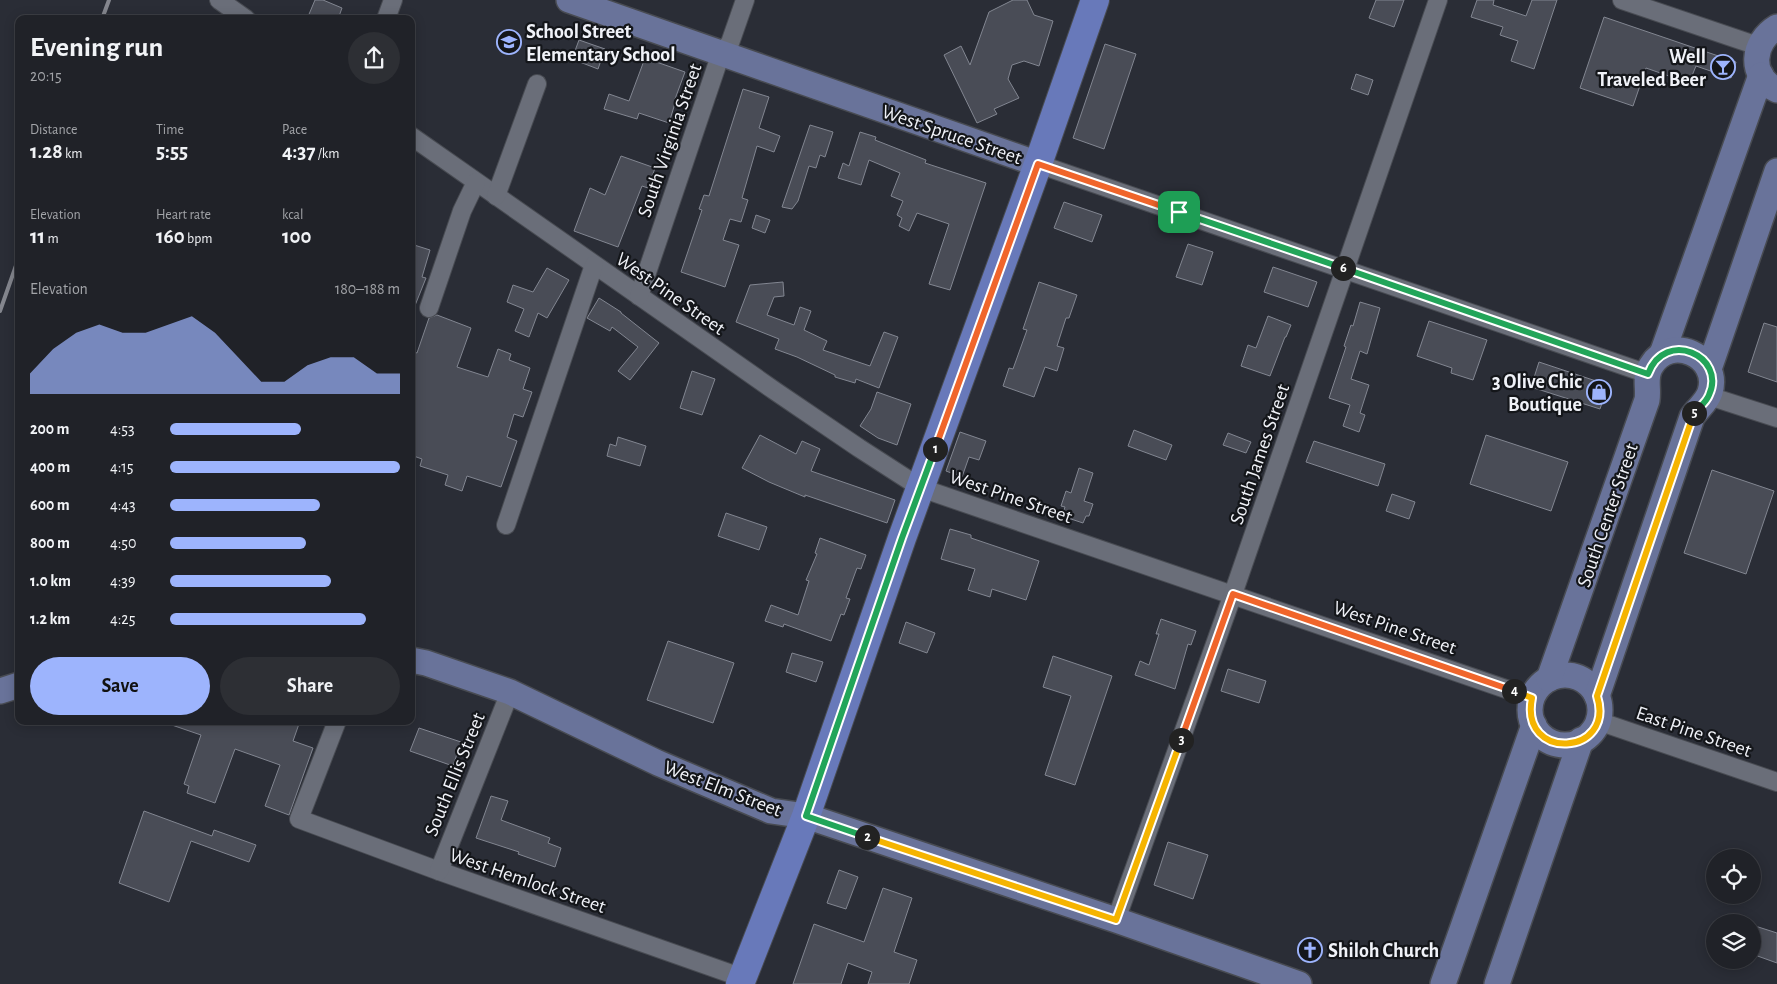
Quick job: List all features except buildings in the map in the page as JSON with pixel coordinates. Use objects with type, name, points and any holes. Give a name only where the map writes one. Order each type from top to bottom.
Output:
[{"type":"main road","points":[[742,981],[806,816],[867,639],[1038,164],[1094,0]]},
{"type":"street","points":[[219,0],[240,15]]},
{"type":"street","points":[[387,15],[393,0]]},
{"type":"street","name":"West Spruce Street","points":[[569,0],[1038,164],[1346,268],[1655,364]]},
{"type":"street","name":"South Virginia Street","points":[[639,296],[721,53],[730,43],[745,0]]},
{"type":"street","name":"South James Street","points":[[1116,920],[1233,594],[1438,0]]},
{"type":"street","points":[[1622,0],[1749,43],[1772,31]]},
{"type":"street","name":"South Center Street","points":[[1532,698],[1542,684],[1549,679],[1647,400],[1655,364],[1769,82],[1756,60],[1772,31]]},
{"type":"street","points":[[496,196],[537,84]]},
{"type":"street","name":"West Pine Street","points":[[415,139],[852,444],[921,488],[1532,698]]},
{"type":"street","points":[[1708,369],[1777,171]]},
{"type":"street","points":[[429,308],[462,212],[476,182]]},
{"type":"street","points":[[506,525],[594,265]]},
{"type":"street","points":[[1597,696],[1692,417],[1709,396],[1712,382],[1704,361],[1696,354],[1686,350],[1676,350],[1655,364]]},
{"type":"street","points":[[1709,396],[1777,418]]},
{"type":"street","name":"West Elm Street","points":[[415,661],[510,692],[658,763],[771,811],[806,816],[1116,920],[1299,984]]},
{"type":"street","points":[[1532,698],[1531,716],[1534,725],[1546,739],[1554,743],[1573,744],[1592,732],[1598,721],[1599,704],[1592,688],[1585,681],[1576,677],[1558,676],[1549,679]]},
{"type":"street","points":[[0,691],[15,686]]},
{"type":"street","name":"South Ellis Street","points":[[439,872],[510,692]]},
{"type":"street","name":"East Pine Street","points":[[1598,721],[1777,782]]},
{"type":"street","name":"West Hemlock Street","points":[[336,725],[299,819],[439,872],[742,981]]},
{"type":"street","points":[[1443,984],[1534,725]]},
{"type":"street","points":[[1497,984],[1581,740]]},
{"type":"railway","points":[[103,15],[109,0]]},
{"type":"railway","points":[[0,311],[15,268]]},
{"type":"place","name":"School Street Elementary School","points":[[509,42]]},
{"type":"place","name":"Well Traveled Beer","points":[[1723,67]]},
{"type":"place","name":"3 Olive Chic Boutique","points":[[1599,392]]},
{"type":"place","name":"Shiloh Church","points":[[1310,950]]},
{"type":"route","points":[[1038,164],[1179,212],[1346,268],[1648,374],[1650,366],[1666,352],[1686,350],[1696,354],[1704,361],[1710,371],[1712,382],[1709,396],[1692,417],[1597,696],[1600,712],[1598,721],[1596,727],[1587,737],[1573,744],[1554,743],[1546,739],[1534,725],[1530,707],[1532,698],[1233,594],[1116,920],[806,816],[902,538],[1038,164]]}]
